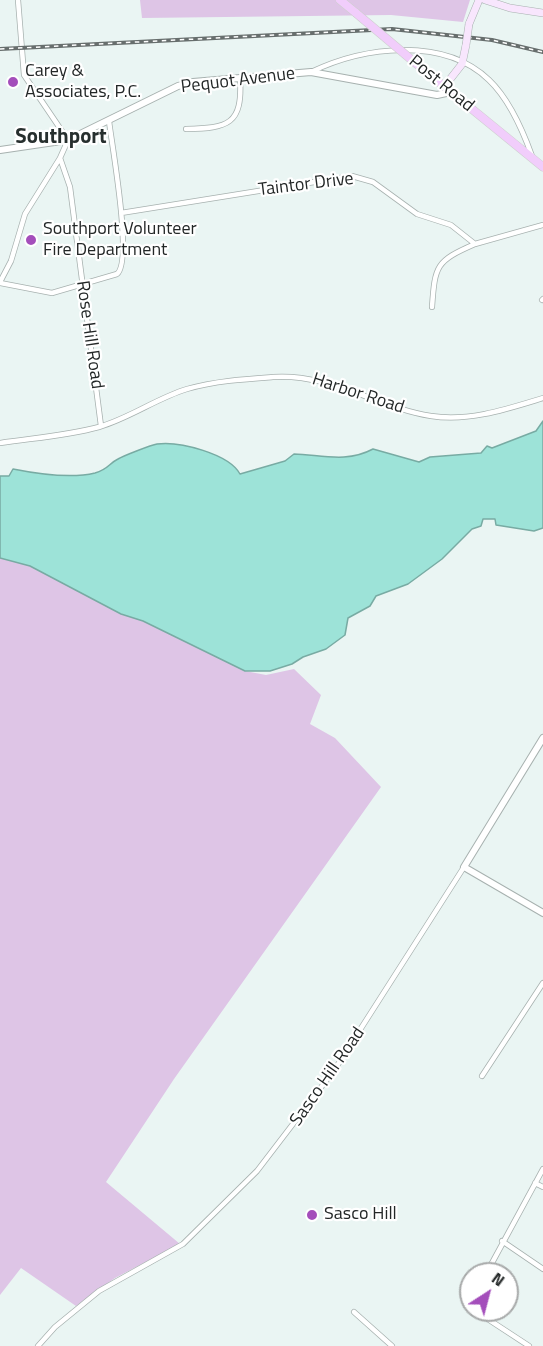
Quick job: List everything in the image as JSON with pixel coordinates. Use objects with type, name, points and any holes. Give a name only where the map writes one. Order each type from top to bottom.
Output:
[{"type":"main road","name":"Post Road","points":[[340,0],[543,167]]},
{"type":"main road","points":[[448,89],[462,64],[469,24],[479,0]]},
{"type":"main road","points":[[485,0],[510,8],[543,13]]},
{"type":"street","points":[[18,0],[24,75],[68,140],[60,158],[25,214],[11,261],[0,282],[52,293],[117,274],[123,267],[121,213],[109,121]]},
{"type":"street","points":[[311,72],[358,54],[381,51],[420,51],[462,64],[491,82],[512,116],[532,158]]},
{"type":"street","name":"Pequot Avenue","points":[[0,150],[68,140],[178,86],[311,72],[437,95],[448,89]]},
{"type":"street","points":[[186,129],[216,128],[228,124],[240,106],[240,78]]},
{"type":"street","name":"Rose Hill Road","points":[[60,158],[70,187],[101,426]]},
{"type":"street","name":"Taintor Drive","points":[[121,213],[352,176],[373,182],[417,214],[451,225],[475,244]]},
{"type":"street","points":[[432,307],[434,281],[447,256],[475,244],[543,225]]},
{"type":"street","name":"Harbor Road","points":[[0,443],[55,437],[101,426],[187,389],[275,376],[320,379],[365,397],[433,417],[452,418],[486,414],[543,398]]},
{"type":"street","name":"Sasco Hill Road","points":[[38,1346],[55,1327],[99,1291],[183,1244],[257,1171],[335,1069],[543,738]]},
{"type":"street","points":[[464,867],[543,913]]},
{"type":"street","points":[[482,1076],[543,982]]},
{"type":"street","points":[[492,1262],[543,1169]]},
{"type":"street","points":[[535,1183],[543,1187]]},
{"type":"street","points":[[502,1241],[543,1269]]},
{"type":"street","points":[[354,1312],[392,1346]]},
{"type":"street","points":[[492,1322],[529,1346]]},
{"type":"shaded area","points":[[140,0],[470,0],[463,22],[391,15],[142,18]]},
{"type":"shaded area","points":[[543,421],[543,528],[534,531],[496,525],[495,519],[483,519],[481,526],[472,529],[442,559],[408,584],[376,596],[370,606],[348,618],[345,635],[326,649],[270,671],[245,671],[143,621],[121,614],[30,566],[0,558],[0,476],[9,476],[13,469],[54,475],[85,475],[100,471],[118,459],[157,444],[203,450],[226,460],[240,474],[285,461],[294,454],[344,457],[373,449],[419,462],[430,457],[481,453],[487,446],[492,448],[536,431]]},
{"type":"shaded area","points":[[0,558],[30,566],[121,614],[143,621],[245,671],[266,675],[294,669],[321,695],[310,724],[335,738],[381,787],[174,1079],[106,1182],[180,1244],[115,1278],[76,1306],[21,1268],[0,1295]]},
{"type":"railway","points":[[0,49],[392,29],[492,40],[543,52]]},
{"type":"place","name":"Carey & Associates, P.C.","points":[[13,82]]},
{"type":"place","name":"Southport Volunteer Fire Department","points":[[31,240]]},
{"type":"place","name":"Sasco Hill","points":[[312,1215]]},
{"type":"district","name":"Southport","points":[[61,138]]}]
